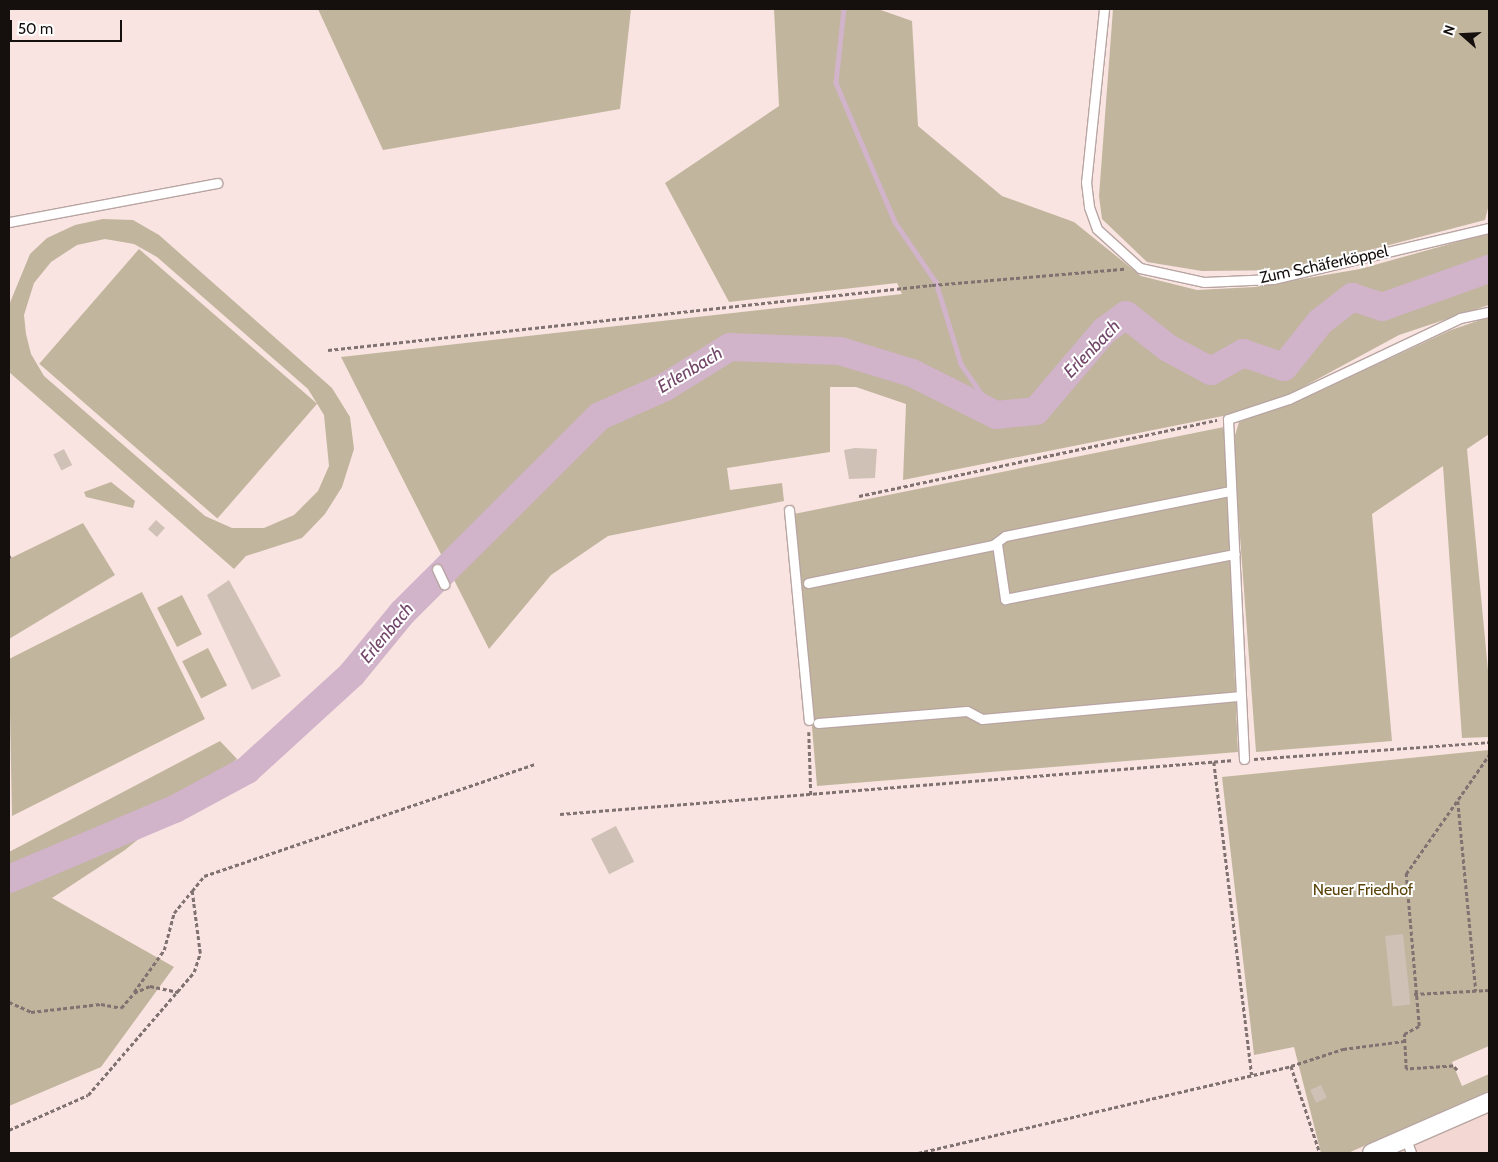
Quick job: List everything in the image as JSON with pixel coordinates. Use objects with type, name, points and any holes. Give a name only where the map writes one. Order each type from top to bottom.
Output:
[{"type":"street","points":[[1372,1153],[1408,1146],[1489,1102]]},
{"type":"lane","name":"Zum Schäferköppel","points":[[1104,9],[1086,182],[1089,207],[1097,229],[1140,268],[1204,282],[1273,279],[1489,228]]},
{"type":"lane","points":[[9,222],[217,183]]},
{"type":"lane","points":[[1244,760],[1228,419],[1289,399],[1460,318],[1489,312]]},
{"type":"lane","points":[[808,583],[997,544],[1005,536],[1231,491]]},
{"type":"lane","points":[[788,510],[813,721],[966,711],[982,720],[1241,696]]},
{"type":"lane","points":[[997,544],[1005,599],[1235,554]]},
{"type":"lane","points":[[437,569],[444,584]]},
{"type":"path","points":[[328,350],[938,284],[1140,268]]},
{"type":"path","points":[[859,496],[1228,419]]},
{"type":"path","points":[[812,795],[813,721]]},
{"type":"path","points":[[560,814],[1489,742]]},
{"type":"path","points":[[1457,1070],[1453,1066],[1406,1069],[1404,1034],[1419,1026],[1414,994],[1406,874],[1489,755]]},
{"type":"path","points":[[1214,762],[1252,1075]]},
{"type":"path","points":[[9,1002],[31,1012],[101,1004],[121,1008],[134,993],[164,950],[174,913],[204,876],[535,764]]},
{"type":"path","points":[[1458,801],[1476,991]]},
{"type":"path","points":[[9,1130],[88,1095],[178,993],[194,972],[200,954],[192,891]]},
{"type":"path","points":[[134,993],[150,986],[178,993]]},
{"type":"path","points":[[1414,994],[1489,990]]},
{"type":"path","points":[[918,1153],[1291,1066],[1343,1049],[1405,1041]]},
{"type":"path","points":[[1291,1066],[1320,1153]]},
{"type":"shaded area","points":[[1489,1098],[1489,1153],[1373,1153]]},
{"type":"green space","points":[[318,9],[631,9],[620,109],[383,150]]},
{"type":"green space","points":[[774,9],[878,9],[912,21],[918,126],[1002,196],[1074,222],[1141,276],[1197,290],[1255,287],[1360,269],[1489,233],[1489,305],[1399,335],[1290,394],[1228,415],[903,480],[906,404],[856,387],[830,387],[830,452],[727,468],[730,490],[782,483],[784,501],[608,536],[551,575],[489,649],[341,357],[902,294],[897,283],[729,302],[665,183],[779,106]]},
{"type":"green space","points":[[1113,9],[1489,9],[1489,204],[1485,220],[1293,270],[1202,271],[1147,262],[1102,219],[1099,196]]},
{"type":"green space","points":[[103,219],[133,220],[159,235],[332,388],[350,417],[354,449],[342,487],[325,514],[302,538],[246,556],[234,569],[9,372],[9,305],[30,254],[47,238],[75,225]],"holes":[[[105,239],[134,244],[157,257],[308,389],[324,415],[329,466],[318,491],[294,515],[264,528],[232,528],[205,516],[44,376],[31,354],[24,315],[34,283],[51,262],[77,245]]]},
{"type":"green space","points":[[139,249],[317,404],[217,519],[39,364]]},
{"type":"green space","points":[[1489,317],[1489,434],[1467,449],[1489,681],[1489,737],[1462,738],[1443,466],[1372,514],[1392,741],[1256,752],[1233,442],[1239,422],[1300,400],[1451,330]]},
{"type":"green space","points":[[1224,427],[1238,752],[817,786],[794,514]]},
{"type":"green space","points":[[111,482],[135,501],[133,508],[86,497],[84,492]]},
{"type":"green space","points":[[83,523],[115,575],[9,639],[9,559]]},
{"type":"green space","points":[[142,592],[205,719],[12,816],[9,659]]},
{"type":"green space","points":[[182,595],[202,634],[177,647],[157,608]]},
{"type":"green space","points":[[208,648],[227,685],[201,699],[182,661]]},
{"type":"green space","points":[[220,741],[237,759],[125,850],[52,898],[174,967],[101,1067],[9,1106],[9,852]]},
{"type":"green space","name":"Neuer Friedhof","points":[[1489,750],[1489,1046],[1452,1062],[1462,1086],[1489,1074],[1489,1091],[1348,1153],[1321,1153],[1294,1047],[1254,1055],[1222,777]]},
{"type":"building","points":[[855,448],[877,449],[875,478],[849,479],[844,450]]},
{"type":"building","points":[[64,449],[72,465],[61,470],[53,454]]},
{"type":"building","points":[[156,520],[165,528],[157,537],[148,529]]},
{"type":"building","points":[[229,580],[281,676],[252,690],[207,595]]},
{"type":"building","points":[[616,826],[634,862],[609,874],[591,839]]},
{"type":"building","points":[[1403,934],[1410,1005],[1393,1006],[1385,936]]},
{"type":"building","points":[[1321,1085],[1327,1098],[1316,1103],[1310,1090]]},
{"type":"waterway","points":[[844,9],[836,83],[895,222],[936,282],[961,364],[996,415]]},
{"type":"waterway","name":"Erlenbach","points":[[9,879],[175,809],[247,770],[352,674],[403,612],[600,416],[665,387],[730,347],[840,351],[912,373],[996,415],[1036,411],[1104,331],[1126,315],[1168,348],[1211,371],[1243,353],[1284,367],[1320,322],[1352,297],[1382,307],[1489,269]]}]
